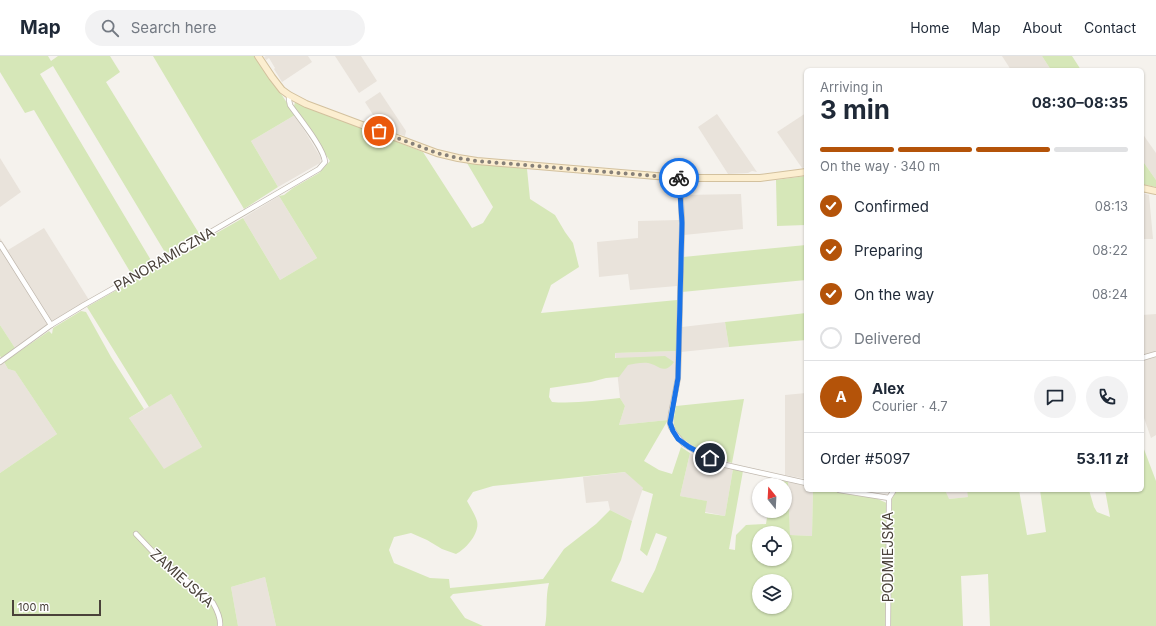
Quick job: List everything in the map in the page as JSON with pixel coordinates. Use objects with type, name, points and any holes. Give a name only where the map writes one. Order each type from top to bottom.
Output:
[{"type":"street","points":[[259,56],[277,84],[289,95],[306,104],[437,153],[458,158],[485,162],[680,178],[760,178],[804,172]]},
{"type":"street","name":"PANORAMICZNA","points":[[0,362],[51,324],[319,169],[325,162],[324,157],[320,148],[290,105],[289,95]]},
{"type":"street","points":[[680,178],[682,223],[678,378],[671,414],[671,428],[684,444],[721,464],[804,483]]},
{"type":"street","points":[[1144,188],[1156,191]]},
{"type":"street","points":[[0,244],[51,324]]},
{"type":"street","points":[[1144,357],[1156,354]]},
{"type":"street","points":[[852,492],[889,498]]},
{"type":"street","name":"PODMIEJSKA","points":[[888,626],[889,498],[893,492]]},
{"type":"street","name":"ZAMIEJSKA","points":[[136,534],[154,553],[213,603],[217,609],[221,622],[220,626]]},
{"type":"shaded area","points":[[308,56],[312,62],[282,82],[269,58],[266,60],[264,57]]},
{"type":"shaded area","points":[[335,56],[361,56],[377,81],[359,93]]},
{"type":"shaded area","points":[[1002,56],[1042,56],[1050,68],[1010,68]]},
{"type":"shaded area","points":[[380,92],[406,131],[405,136],[382,129],[365,102]]},
{"type":"shaded area","points":[[717,114],[757,172],[752,171],[748,173],[728,174],[698,127]]},
{"type":"shaded area","points":[[804,114],[804,168],[802,168],[777,132]]},
{"type":"shaded area","points":[[295,115],[321,158],[320,163],[278,187],[251,141]]},
{"type":"shaded area","points":[[1144,136],[1156,153],[1156,180],[1144,163]]},
{"type":"shaded area","points":[[0,158],[21,192],[0,207]]},
{"type":"shaded area","points":[[741,194],[743,229],[684,235],[683,195]]},
{"type":"shaded area","points":[[1144,194],[1149,195],[1153,239],[1144,239]]},
{"type":"shaded area","points":[[279,196],[317,258],[280,280],[243,218]]},
{"type":"shaded area","points":[[679,220],[677,286],[630,290],[628,274],[599,277],[597,242],[638,238],[638,221]]},
{"type":"shaded area","points":[[44,228],[89,300],[15,348],[0,325],[0,238],[8,250]]},
{"type":"shaded area","points":[[1156,314],[1156,435],[1151,438],[1144,418],[1144,315]]},
{"type":"shaded area","points":[[725,322],[729,347],[681,352],[682,327]]},
{"type":"shaded area","points":[[676,351],[675,381],[668,420],[619,425],[625,406],[620,398],[615,353]]},
{"type":"shaded area","points":[[0,356],[8,369],[15,371],[57,434],[0,473]]},
{"type":"shaded area","points":[[804,393],[804,479],[785,475],[785,395]]},
{"type":"shaded area","points":[[171,394],[202,447],[164,470],[129,418]]},
{"type":"shaded area","points":[[690,453],[712,463],[733,469],[725,516],[705,512],[706,501],[680,496]]},
{"type":"shaded area","points":[[626,472],[643,488],[632,521],[610,510],[608,501],[586,503],[583,477]]},
{"type":"shaded area","points":[[792,483],[804,486],[804,492],[813,492],[812,536],[792,535],[792,526],[790,526],[789,518],[792,518]]},
{"type":"shaded area","points":[[946,492],[968,492],[969,497],[948,499]]},
{"type":"shaded area","points":[[265,577],[276,626],[238,626],[231,587]]},
{"type":"green space","points":[[0,56],[48,56],[51,61],[58,56],[110,56],[120,72],[106,82],[200,235],[166,254],[53,66],[40,74],[152,262],[132,275],[34,110],[25,113],[0,72]]},
{"type":"green space","points":[[153,56],[256,56],[295,115],[251,141],[278,187],[244,209]]},
{"type":"green space","points":[[1042,56],[1072,56],[1080,68],[1050,68]]},
{"type":"green space","points":[[295,102],[423,152],[472,228],[483,223],[493,207],[467,163],[527,169],[530,199],[555,215],[573,243],[579,267],[551,285],[541,313],[677,300],[676,351],[615,353],[615,358],[665,356],[674,362],[670,366],[664,369],[648,363],[628,365],[619,377],[550,388],[549,397],[552,402],[578,402],[620,398],[625,406],[619,425],[668,420],[644,461],[659,470],[672,474],[681,447],[690,453],[680,496],[707,501],[705,513],[725,516],[733,469],[743,471],[729,549],[735,550],[736,535],[746,525],[766,524],[767,518],[789,518],[790,526],[752,526],[752,566],[792,566],[792,535],[812,536],[813,492],[838,492],[873,497],[889,504],[896,492],[946,492],[949,499],[968,497],[967,492],[1019,492],[1027,535],[1046,532],[1040,492],[1090,492],[1097,512],[1110,517],[1105,492],[1144,492],[1144,449],[1156,481],[1156,626],[990,626],[988,574],[961,576],[963,626],[545,626],[549,583],[453,594],[450,597],[465,618],[483,626],[276,626],[265,577],[231,587],[238,626],[0,626],[0,473],[57,434],[15,371],[8,369],[4,362],[49,331],[52,334],[53,328],[81,311],[86,312],[111,357],[144,409],[129,418],[164,469],[202,447],[171,394],[149,407],[87,307],[243,218],[280,280],[317,258],[279,196],[284,195],[319,173],[330,161],[296,110],[294,106]],"holes":[[[625,472],[643,488],[642,490],[653,494],[640,550],[647,556],[656,533],[667,537],[655,570],[643,593],[611,581],[621,560],[632,521],[610,510],[596,524],[564,549],[543,579],[450,588],[449,579],[430,578],[394,563],[389,550],[394,537],[411,533],[442,549],[456,554],[460,552],[468,545],[476,531],[477,526],[474,513],[467,501],[473,492],[493,486]]]},
{"type":"green space","points":[[1144,163],[1156,180],[1156,187],[1144,184]]},
{"type":"green space","points":[[804,176],[804,225],[777,226],[776,180]]},
{"type":"green space","points":[[804,245],[804,280],[682,292],[683,257]]},
{"type":"green space","points":[[804,313],[804,340],[729,347],[725,322]]},
{"type":"green space","points":[[0,325],[15,348],[2,358],[0,356]]},
{"type":"green space","points":[[744,399],[732,463],[689,444],[677,432],[674,425],[676,406]]},
{"type":"way so far","points":[[379,131],[437,153],[477,161],[679,178]]},
{"type":"route","points":[[679,178],[682,223],[678,378],[670,423],[671,428],[678,439],[689,447],[710,458]]}]
